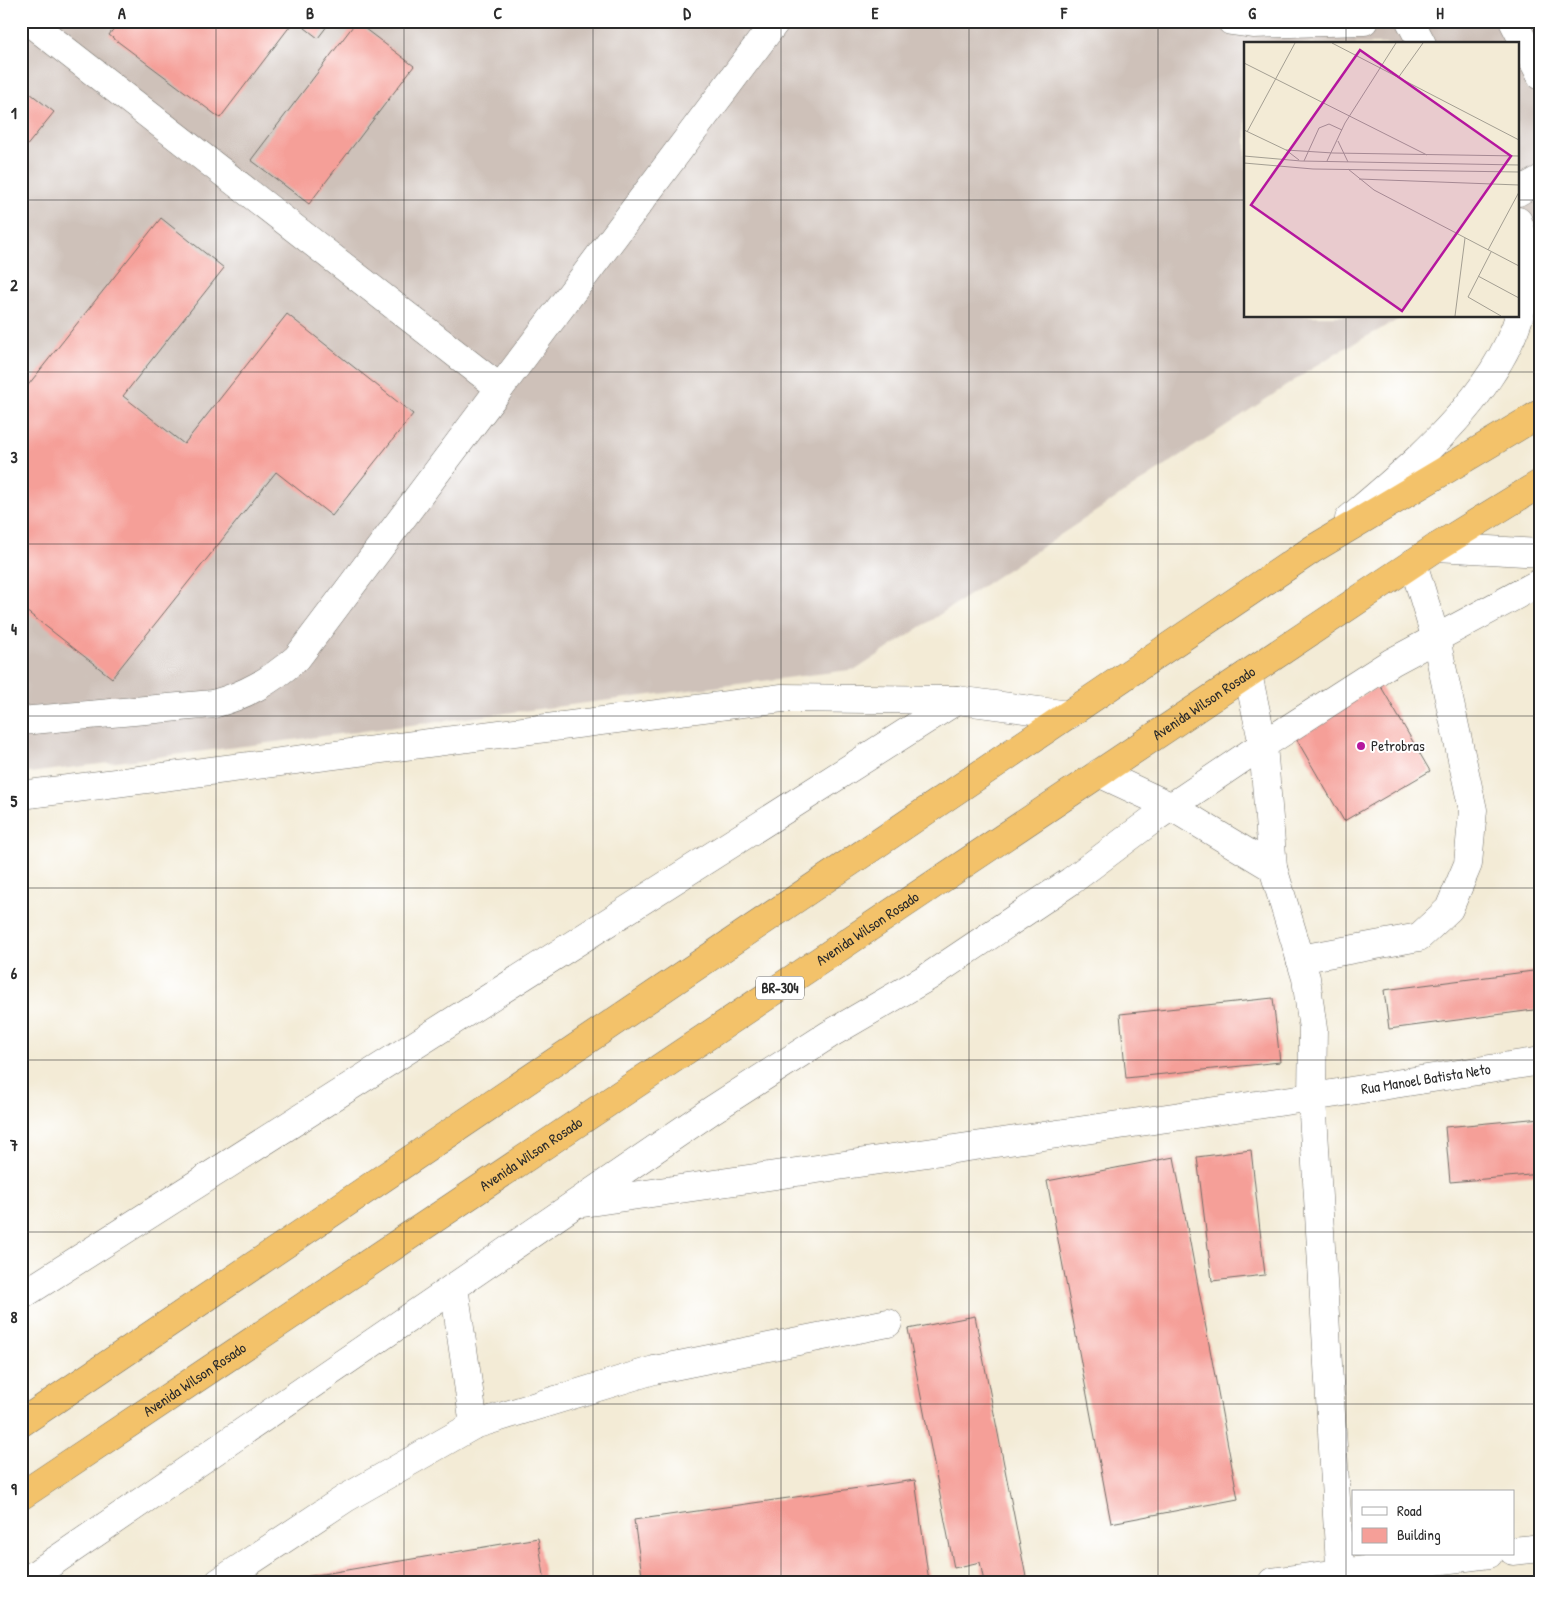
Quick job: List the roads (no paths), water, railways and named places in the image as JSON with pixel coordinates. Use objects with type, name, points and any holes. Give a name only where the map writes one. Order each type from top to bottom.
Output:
[{"type":"highway","points":[[21,1423],[1313,549],[1541,414]]},
{"type":"highway","name":"Avenida Wilson Rosado","points":[[21,1496],[1437,547],[1541,483]]},
{"type":"street","points":[[21,721],[212,704],[240,697],[264,683],[297,658],[776,21]]},
{"type":"street","points":[[1231,21],[1253,24],[1364,21]]},
{"type":"street","points":[[1410,21],[1421,42]]},
{"type":"street","points":[[1513,21],[1541,76]]},
{"type":"street","points":[[33,23],[500,388]]},
{"type":"street","points":[[1520,191],[1541,179]]},
{"type":"street","points":[[1313,549],[1454,430],[1488,392],[1514,352],[1533,297],[1535,276],[1527,238],[1520,225]]},
{"type":"street","points":[[1437,547],[1541,553]]},
{"type":"street","points":[[1300,958],[1419,937],[1449,909],[1468,864],[1473,810],[1436,639],[1413,563]]},
{"type":"street","points":[[24,1582],[712,1110],[830,1034],[928,977],[1070,881],[1172,806],[1262,745],[1392,662],[1541,582]]},
{"type":"street","points":[[1248,674],[1262,745],[1273,868],[1306,978],[1313,1029],[1312,1097],[1341,1577]]},
{"type":"street","points":[[21,794],[782,698],[957,700],[1068,715]]},
{"type":"street","points":[[21,1296],[957,700]]},
{"type":"street","points":[[1099,774],[1172,806],[1273,868]]},
{"type":"street","name":"Rua Manoel Batista Neto","points":[[576,1204],[1312,1097],[1541,1061]]},
{"type":"street","points":[[454,1286],[474,1425]]},
{"type":"street","points":[[219,1582],[346,1498],[474,1425],[654,1370],[888,1323]]},
{"type":"street","points":[[1514,1551],[1541,1548]]},
{"type":"street","points":[[1272,1582],[1341,1577],[1476,1556]]},
{"type":"place","name":"Petrobras","points":[[1361,746]]}]
